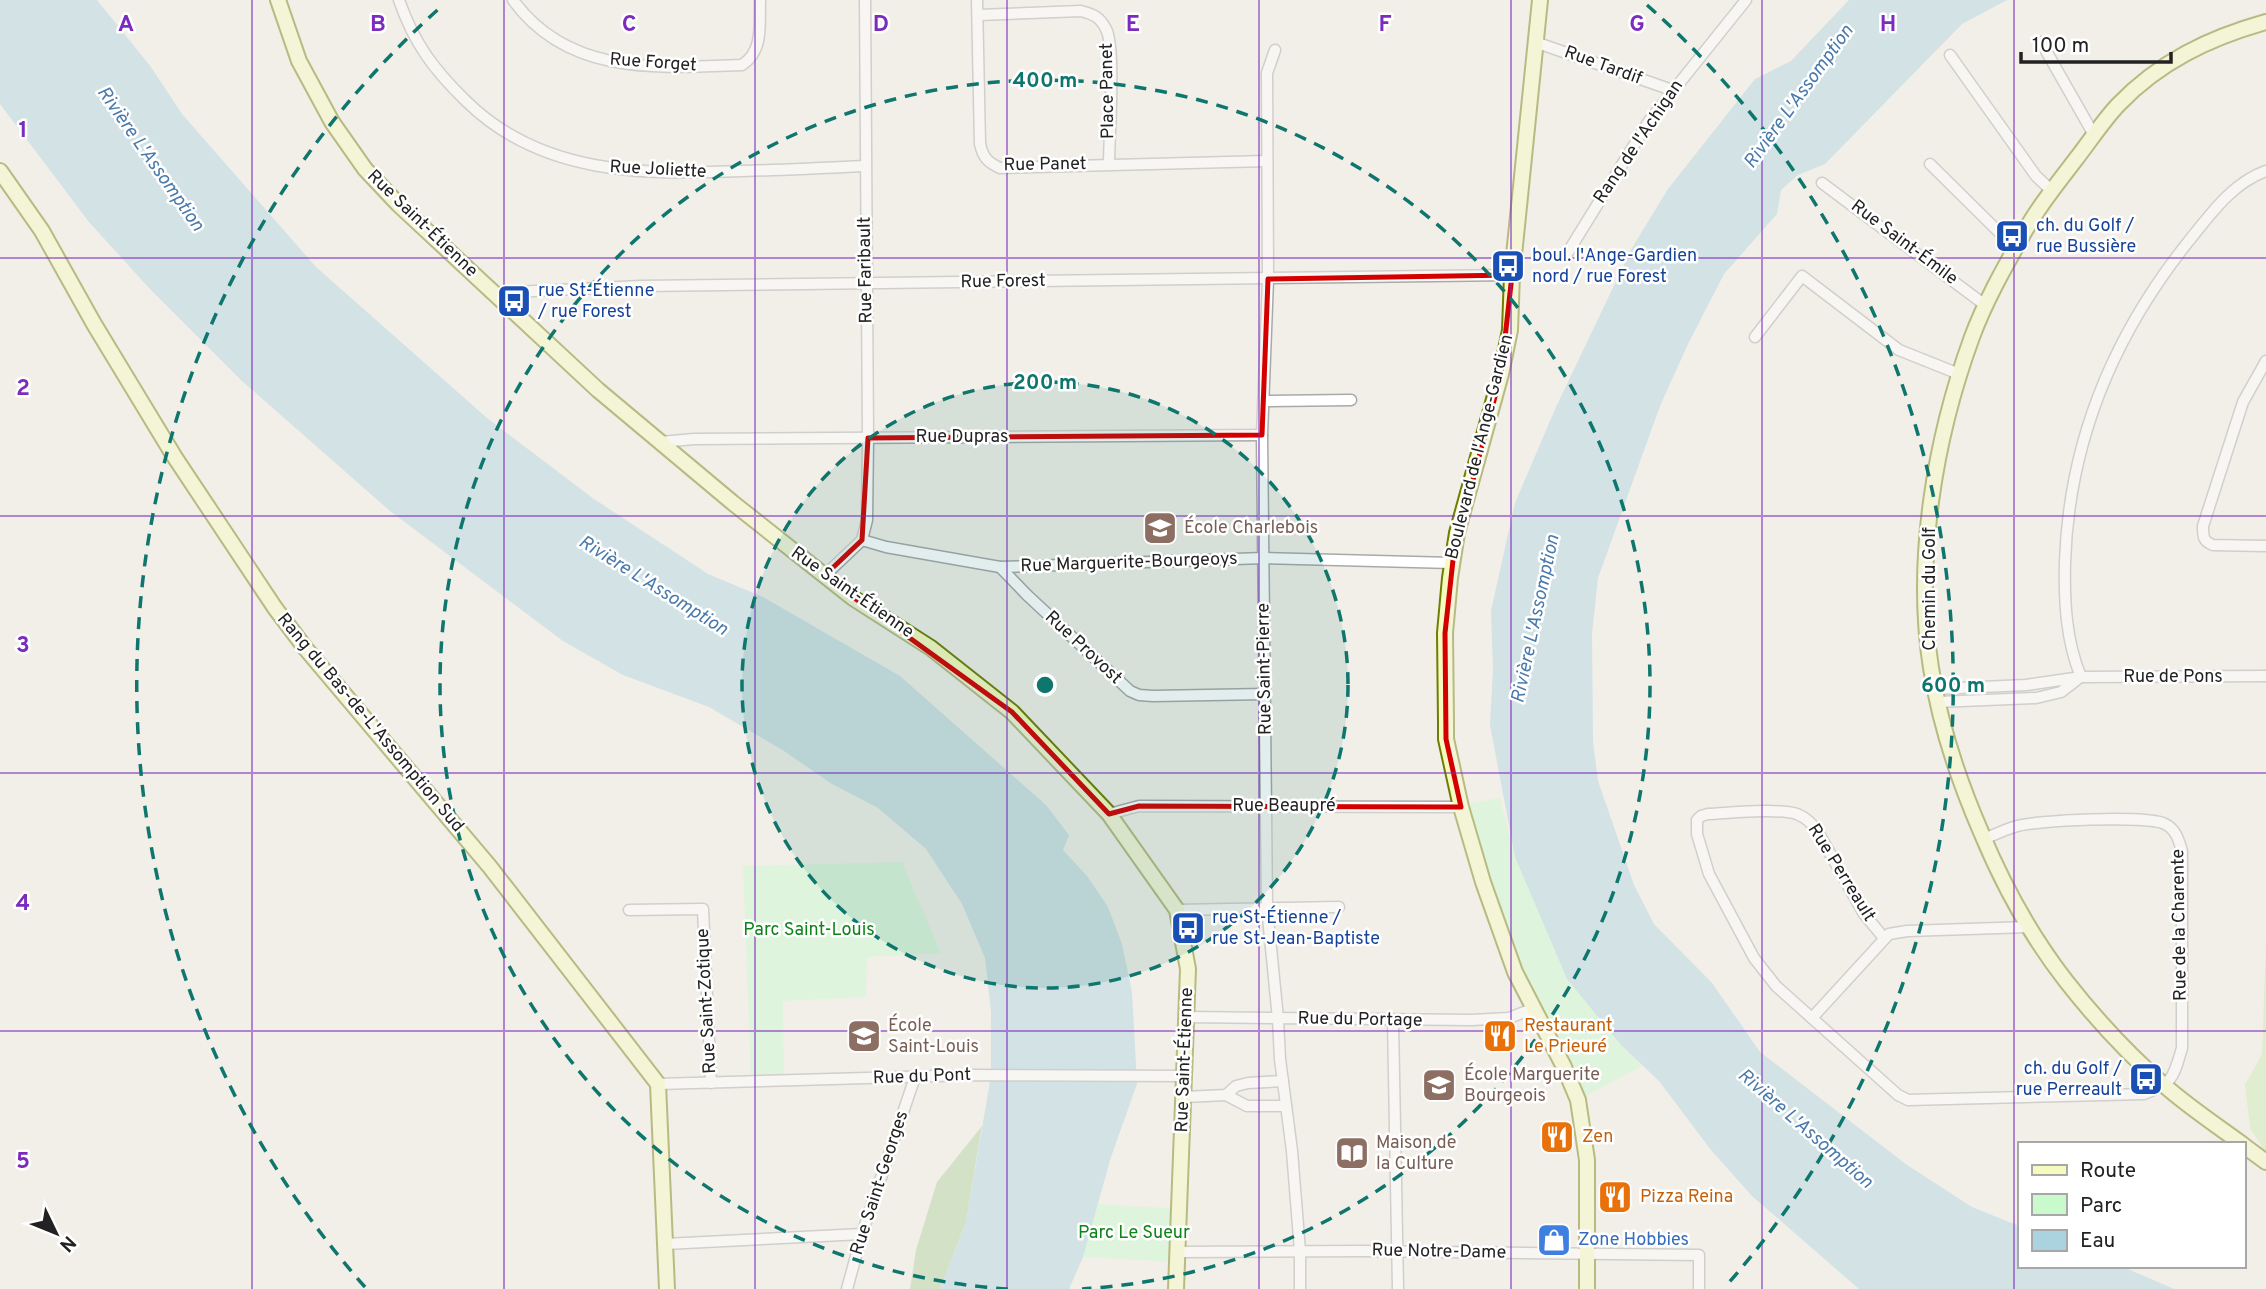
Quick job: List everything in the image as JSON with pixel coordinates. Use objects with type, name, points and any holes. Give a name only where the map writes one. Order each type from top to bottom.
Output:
[{"type":"street","name":"Rue Saint-Étienne","points":[[278,0],[299,61],[332,122],[354,154],[398,204],[598,390],[743,511],[824,576],[879,616],[931,648],[1012,712],[1109,814],[1177,910],[1188,969],[1176,1289]]},
{"type":"street","name":"Rue Joliette","points":[[398,0],[416,42],[454,91],[474,110],[500,128],[526,144],[559,156],[622,171],[673,174],[864,166]]},
{"type":"street","name":"Rue Forget","points":[[513,0],[536,26],[578,52],[608,61],[661,67],[742,65],[757,50],[760,0]]},
{"type":"street","name":"Rue Faribault","points":[[862,540],[867,520],[868,438],[864,166],[865,0]]},
{"type":"street","name":"Rue Panet","points":[[977,0],[980,144],[983,156],[1000,168],[1268,161]]},
{"type":"street","name":"Boulevard de l'Ange-Gardien","points":[[1540,0],[1512,275],[1510,330],[1452,563],[1445,633],[1446,722],[1461,807],[1482,882],[1515,972],[1578,1100],[1587,1160],[1587,1289]]},
{"type":"street","name":"Rang de l'Achigan","points":[[1565,257],[1649,121],[1746,0]]},
{"type":"street","name":"Place Panet","points":[[978,15],[1081,11],[1094,14],[1098,18],[1106,28],[1110,48],[1109,164]]},
{"type":"street","name":"Chemin du Golf","points":[[2240,1142],[2165,1086],[2094,1014],[2066,981],[2029,928],[1995,865],[1952,760],[1936,696],[1927,626],[1926,577],[1929,517],[1945,426],[1959,374],[1985,305],[2035,213],[2116,107],[2141,82],[2208,41],[2266,22]]},
{"type":"street","name":"Rue Tardif","points":[[1535,42],[1672,90]]},
{"type":"street","points":[[2041,42],[2094,135]]},
{"type":"street","name":"Rue Saint-Pierre","points":[[1275,50],[1267,73],[1268,279],[1262,435],[1267,907],[1292,1151],[1300,1251],[1300,1289]]},
{"type":"street","points":[[1950,55],[2036,176],[2052,191]]},
{"type":"street","points":[[1930,164],[2015,248]]},
{"type":"street","name":"Rang du Bas-de-L'Assomption Sud","points":[[0,171],[42,231],[174,456],[275,608],[306,649],[490,867],[659,1084]]},
{"type":"street","points":[[2081,677],[2074,661],[2066,617],[2066,540],[2074,474],[2082,441],[2103,381],[2116,351],[2161,277],[2216,207],[2237,188],[2266,171]]},
{"type":"street","name":"Rue Saint-Émile","points":[[1822,183],[1985,305]]},
{"type":"street","name":"Rue Forest","points":[[494,293],[641,286],[1512,275]]},
{"type":"street","points":[[1755,337],[1802,276],[1899,350],[1959,374]]},
{"type":"street","points":[[2266,361],[2243,402],[2203,526],[2203,537],[2205,542],[2213,545],[2266,545]]},
{"type":"street","points":[[1265,401],[1351,400]]},
{"type":"street","name":"Rue Dupras","points":[[661,442],[694,439],[1262,435]]},
{"type":"street","points":[[824,576],[862,540]]},
{"type":"street","name":"Rue Marguerite-Bourgeoys","points":[[862,540],[886,547],[1000,567],[1264,558],[1452,563]]},
{"type":"street","name":"Rue Provost","points":[[1000,567],[1130,691],[1153,696],[1265,694]]},
{"type":"street","name":"Rue de Pons","points":[[1936,696],[2036,698],[2061,692],[2081,677],[2266,676]]},
{"type":"street","name":"Rue Beaupré","points":[[1109,814],[1139,806],[1461,807]]},
{"type":"street","name":"Rue Perreault","points":[[1884,937],[1864,914],[1818,832],[1808,820],[1797,814],[1781,813],[1701,816],[1697,820],[1697,834],[1709,874],[1763,971],[1892,1090],[1908,1100],[2144,1094],[2165,1086]]},
{"type":"street","name":"Rue de la Charente","points":[[1984,839],[2015,826],[2038,822],[2147,820],[2165,824],[2177,835],[2182,851],[2182,1048],[2174,1075],[2165,1086]]},
{"type":"street","points":[[1177,910],[1339,907]]},
{"type":"street","name":"Rue Saint-Zotique","points":[[629,909],[702,909],[711,1083]]},
{"type":"street","name":"Rue Perreault","points":[[1812,1018],[1884,937],[1907,931],[2029,928]]},
{"type":"street","name":"Rue du Portage","points":[[1186,1017],[1394,1021],[1509,1018],[1532,1009]]},
{"type":"street","points":[[1394,1021],[1398,1289]]},
{"type":"street","name":"Rue du Pont","points":[[659,1084],[971,1075],[1185,1076]]},
{"type":"street","name":"Rue Saint-Georges","points":[[847,1289],[862,1234],[915,1077]]},
{"type":"street","points":[[1226,1095],[1236,1086],[1248,1083],[1283,1081]]},
{"type":"street","points":[[659,1084],[667,1289]]},
{"type":"street","points":[[1184,1097],[1226,1095],[1247,1106],[1286,1106]]},
{"type":"street","name":"Chemin du Golf","points":[[2245,1146],[2266,1162]]},
{"type":"street","points":[[665,1244],[862,1234]]},
{"type":"street","name":"Rue Notre-Dame","points":[[1179,1252],[1397,1251],[1699,1255],[1699,1289]]},
{"type":"highlighted area","points":[[1512,275],[1501,374],[1454,551],[1445,633],[1446,739],[1461,807],[1139,806],[1109,814],[1012,712],[824,576],[862,540],[868,438],[1262,435],[1268,279]]},
{"type":"green space","points":[[1500,798],[1515,857],[1622,1046],[1642,1066],[1578,1100],[1532,1009],[1460,805]]},
{"type":"green space","name":"Parc Saint-Louis","points":[[902,862],[941,953],[867,957],[866,997],[783,1001],[784,1080],[751,1080],[743,866]]},
{"type":"green space","points":[[2266,939],[2266,1153],[2250,1128],[2245,1085],[2262,1054]]},
{"type":"green space","points":[[982,1126],[966,1222],[940,1289],[910,1289],[916,1250],[937,1182]]},
{"type":"green space","name":"Parc Le Sueur","points":[[1097,1204],[1181,1209],[1178,1262],[1083,1257]]},
{"type":"water","name":"Rivière L'Assomption","points":[[0,0],[97,0],[151,67],[182,114],[316,267],[487,418],[594,499],[708,574],[763,597],[900,676],[1046,805],[1069,835],[1063,850],[1087,876],[1108,907],[1122,944],[1132,992],[1137,1084],[1111,1157],[1083,1257],[1069,1289],[940,1289],[966,1222],[991,1076],[991,1012],[985,958],[962,904],[926,849],[878,808],[832,784],[784,751],[709,707],[623,675],[563,641],[390,511],[242,381],[149,288],[89,222],[0,104]]},
{"type":"water","name":"Rivière L'Assomption","points":[[1849,0],[2007,0],[1962,24],[1825,164],[1798,175],[1781,190],[1777,214],[1724,274],[1660,406],[1598,578],[1592,633],[1593,742],[1598,781],[1634,885],[1654,924],[1712,983],[1760,1052],[1907,1165],[1972,1207],[2018,1226],[2018,1268],[2126,1268],[2174,1289],[1859,1289],[1752,1196],[1711,1150],[1659,1081],[1622,1046],[1567,979],[1515,857],[1490,725],[1493,670],[1491,611],[1515,503],[1556,407],[1632,248],[1668,189],[1755,79],[1791,61]]},
{"type":"place","name":"ch. du Golf / rue Bussière","points":[[2012,236]]},
{"type":"place","name":"boul. l'Ange-Gardien nord / rue Forest","points":[[1508,266]]},
{"type":"place","name":"rue St-Étienne / rue Forest","points":[[514,301]]},
{"type":"place","name":"École Charlebois","points":[[1160,528]]},
{"type":"place","name":"rue St-Étienne / rue St-Jean-Baptiste","points":[[1188,928]]},
{"type":"place","name":"École Saint-Louis","points":[[864,1036]]},
{"type":"place","name":"Restaurant Le Prieuré","points":[[1500,1036]]},
{"type":"place","name":"ch. du Golf / rue Perreault","points":[[2146,1079]]},
{"type":"place","name":"École Marguerite Bourgeois","points":[[1439,1085]]},
{"type":"place","name":"Zen","points":[[1557,1137]]},
{"type":"place","name":"Maison de la Culture","points":[[1352,1153]]},
{"type":"place","name":"Pizza Reina","points":[[1615,1197]]},
{"type":"place","name":"Zone Hobbies","points":[[1554,1240]]}]
